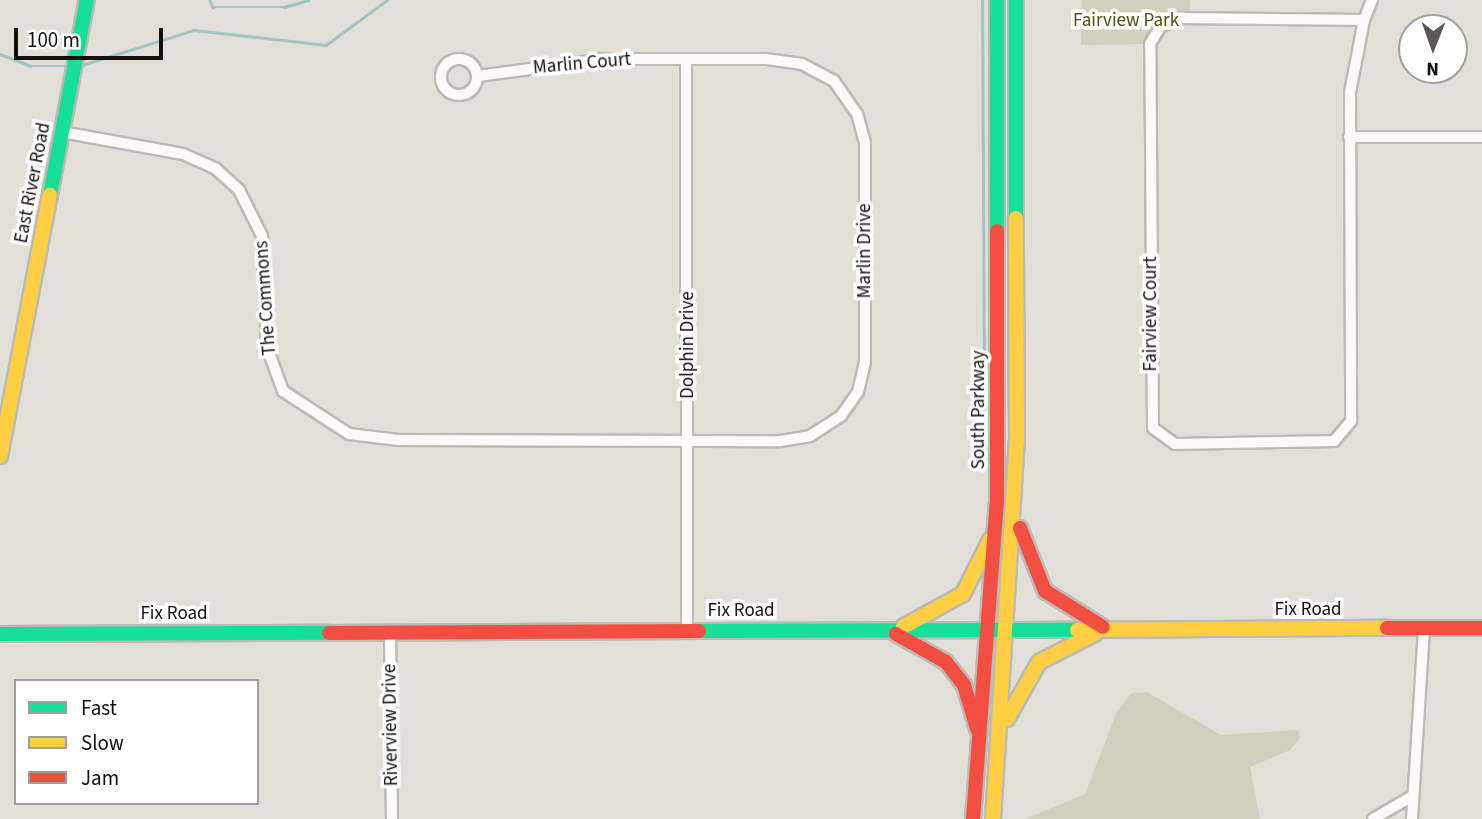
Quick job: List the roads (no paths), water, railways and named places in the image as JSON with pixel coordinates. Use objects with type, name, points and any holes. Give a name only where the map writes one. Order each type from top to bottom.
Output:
[{"type":"main road","name":"East River Road","points":[[0,456],[87,0]]},
{"type":"main road","name":"South Parkway","points":[[973,819],[981,752],[997,503],[997,0]]},
{"type":"main road","name":"South Parkway","points":[[993,819],[1009,630],[1015,508],[1016,0]]},
{"type":"main road","points":[[888,631],[941,611],[963,594],[986,555],[997,503]]},
{"type":"main road","points":[[1015,508],[1040,585],[1060,604],[1107,629]]},
{"type":"main road","name":"Fix Road","points":[[0,634],[1482,628]]},
{"type":"main road","points":[[1000,736],[1020,687],[1039,662],[1107,629]]},
{"type":"main road","points":[[888,631],[931,650],[957,674],[971,701],[981,752]]},
{"type":"street","points":[[1364,20],[1372,0]]},
{"type":"street","name":"Fairview Court","points":[[1181,19],[1364,20],[1349,137],[1350,426],[1325,444],[1163,440],[1152,420],[1151,39],[1161,26],[1181,19]]},
{"type":"street","name":"Marlin Court","points":[[478,76],[604,59],[686,59]]},
{"type":"street","name":"Marlin Drive","points":[[686,59],[781,60],[834,82],[862,128],[865,194],[865,362],[852,403],[830,425],[799,439],[688,442]]},
{"type":"street","name":"Dolphin Drive","points":[[686,59],[688,631]]},
{"type":"street","name":"The Commons","points":[[62,132],[183,154],[216,169],[239,190],[262,236],[267,347],[283,391],[349,434],[688,442]]},
{"type":"street","points":[[1349,137],[1482,137]]},
{"type":"street","points":[[1412,819],[1411,797],[1423,706],[1424,629]]},
{"type":"street","name":"Riverview Drive","points":[[390,631],[392,819]]},
{"type":"street","points":[[1373,819],[1411,797]]},
{"type":"waterway","points":[[210,0],[213,7],[284,7],[308,0]]},
{"type":"waterway","points":[[79,66],[194,30],[326,45],[387,0]]},
{"type":"waterway","points":[[976,464],[984,378],[982,0]]},
{"type":"waterway","points":[[0,54],[31,66],[69,66]]},
{"type":"park label","name":"Fairview Park","points":[[1126,21]]}]
